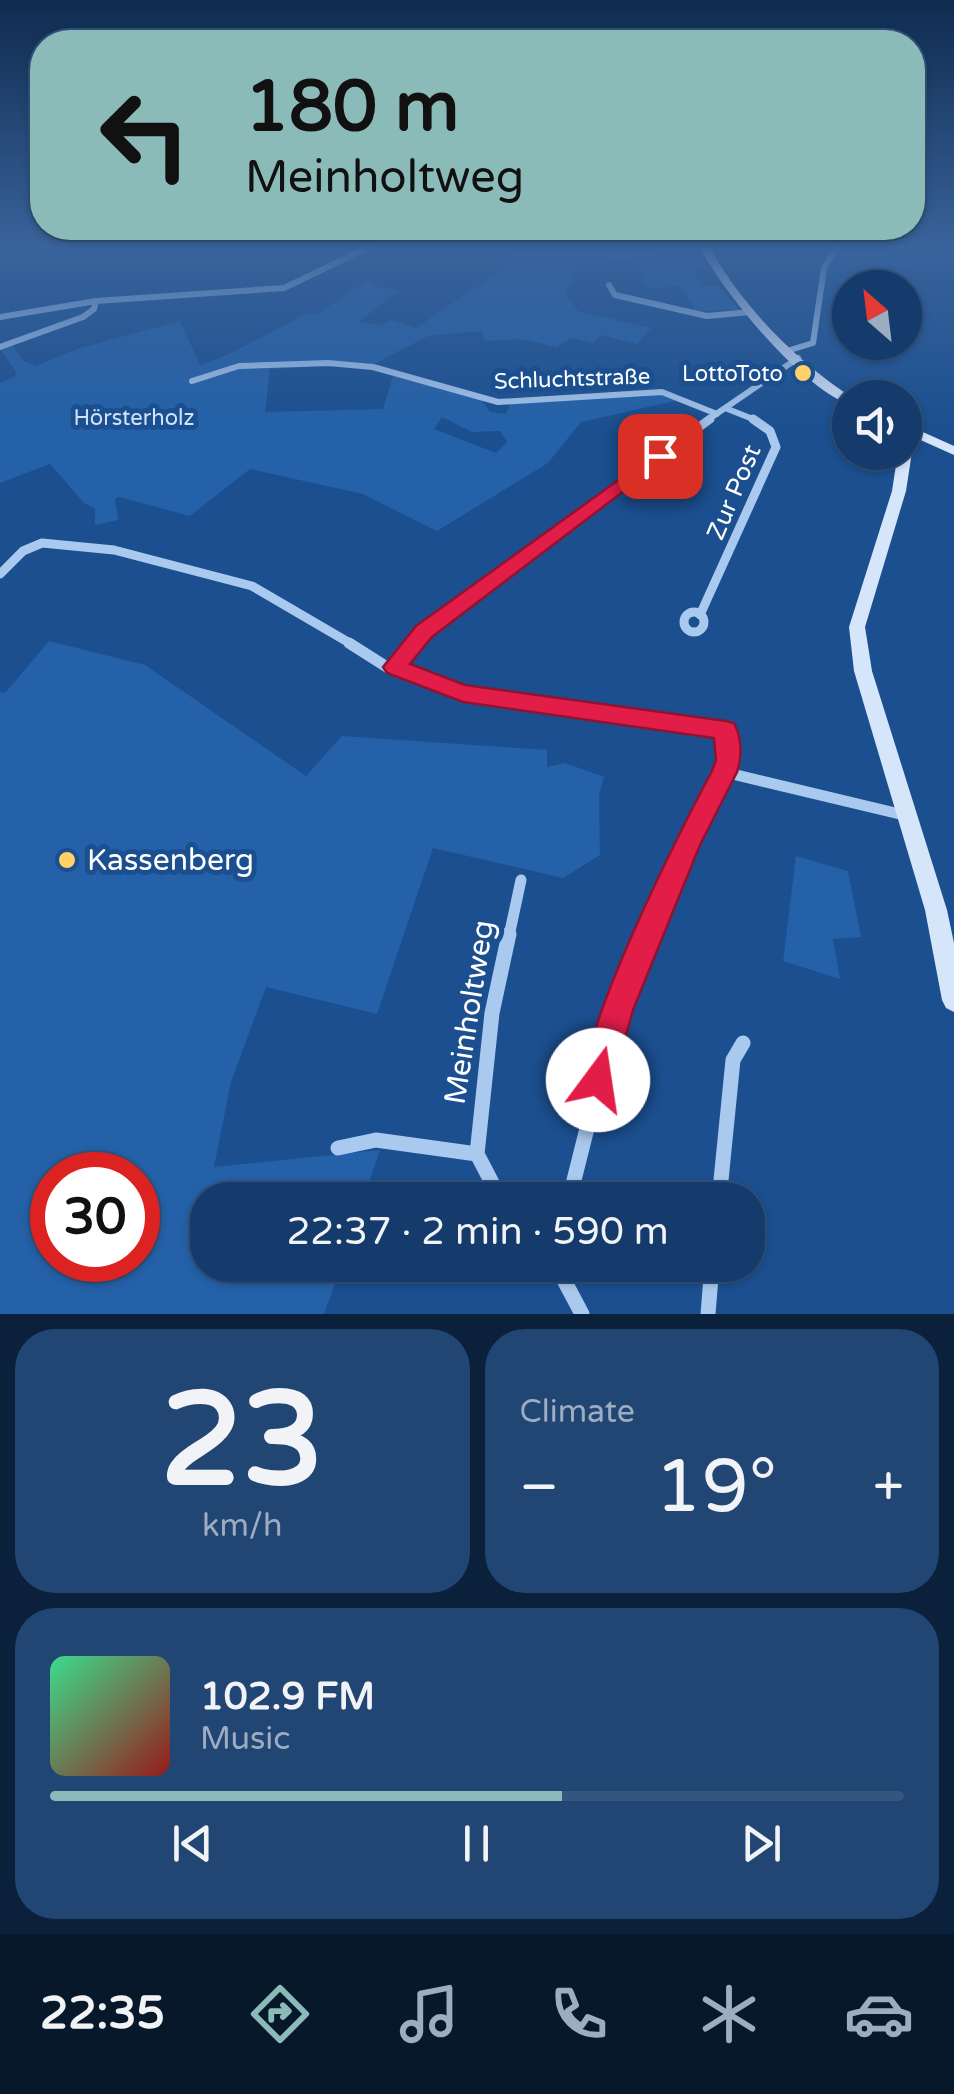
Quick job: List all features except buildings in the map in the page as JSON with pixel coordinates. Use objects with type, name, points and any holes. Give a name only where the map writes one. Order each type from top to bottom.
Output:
[{"type":"street","points":[[0,317],[46,309]]},
{"type":"street","points":[[0,347],[83,317],[94,309]]},
{"type":"street","points":[[676,309],[707,316],[752,312]]},
{"type":"street","points":[[750,309],[832,390]]},
{"type":"street","points":[[392,668],[424,632],[794,354],[812,345],[818,309]]},
{"type":"street","name":"Schluchtstraße","points":[[192,381],[239,366],[328,364],[373,367],[498,402],[662,392],[721,411]]},
{"type":"street","name":"Zur Post","points":[[700,616],[776,447],[774,435],[764,425],[721,411]]},
{"type":"street","points":[[922,437],[954,451]]},
{"type":"street","points":[[902,470],[899,491],[857,627],[863,671],[936,910],[954,1000]]},
{"type":"street","points":[[0,574],[20,552],[42,542],[102,547],[252,586],[392,668],[463,693],[724,728],[728,760],[617,1010],[574,1182]]},
{"type":"street","points":[[724,772],[908,816]]},
{"type":"street","name":"Meinholtweg","points":[[477,1154],[492,1013],[521,880]]},
{"type":"street","points":[[721,1182],[733,1060],[743,1043]]},
{"type":"street","points":[[338,1148],[376,1140],[477,1154],[491,1182]]},
{"type":"street","points":[[565,1282],[582,1314]]},
{"type":"street","points":[[708,1314],[711,1282]]},
{"type":"green space","name":"Hörsterholz","points":[[324,309],[375,309],[358,322],[382,325],[390,320],[416,328],[444,309],[577,309],[651,328],[637,344],[601,335],[593,343],[572,338],[556,347],[521,339],[485,341],[482,331],[428,336],[374,364],[270,369],[265,412],[383,409],[393,376],[481,400],[490,412],[506,414],[510,404],[658,393],[679,400],[581,422],[548,463],[437,531],[363,494],[250,469],[190,516],[119,497],[115,499],[118,520],[95,525],[95,509],[84,503],[50,464],[0,483],[0,383],[16,372],[1,350],[13,346],[23,361],[36,366],[80,348],[180,321],[200,365],[308,313],[316,315]],"holes":[[[442,417],[472,432],[500,431],[507,442],[496,453],[434,429]]]},
{"type":"green space","points":[[49,641],[145,665],[306,776],[342,736],[547,750],[547,767],[565,763],[604,777],[599,795],[600,855],[563,878],[433,848],[377,1014],[266,987],[231,1082],[214,1167],[380,1150],[369,1182],[190,1182],[190,1282],[336,1282],[324,1314],[0,1314],[0,692],[5,693]]},
{"type":"green space","points":[[796,856],[848,871],[861,937],[833,939],[840,979],[783,961]]},
{"type":"place","name":"LottoToto","points":[[803,373]]},
{"type":"place","name":"Kassenberg","points":[[67,860]]},
{"type":"route","points":[[598,1080],[617,1010],[645,941],[724,772],[728,760],[726,730],[463,693],[395,667],[424,632],[660,456]]}]
